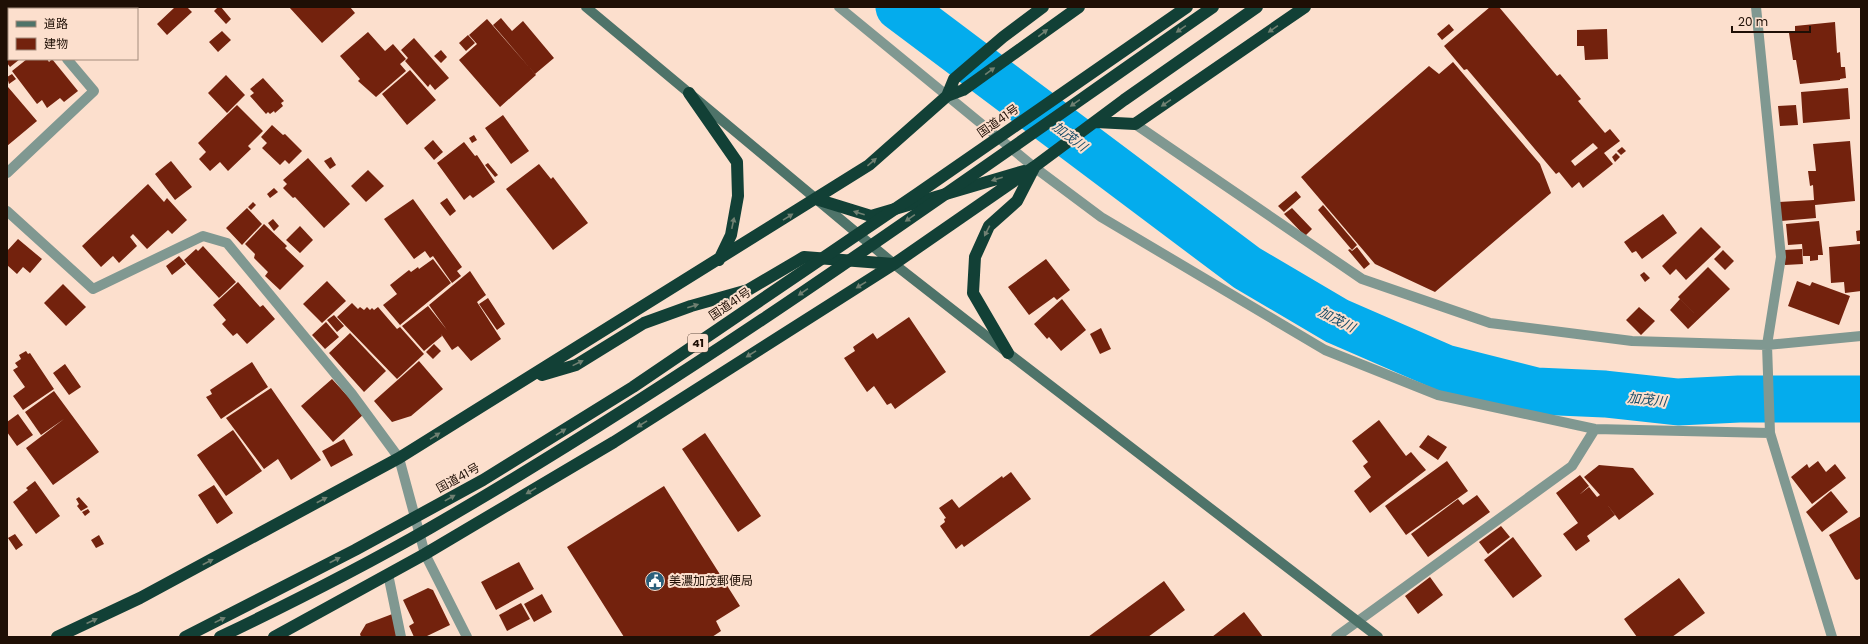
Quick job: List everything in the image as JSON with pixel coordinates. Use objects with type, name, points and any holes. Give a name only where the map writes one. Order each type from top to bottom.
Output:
[{"type":"highway","points":[[947,96],[954,79],[1003,37],[1043,7]]},
{"type":"highway","points":[[57,637],[140,598],[399,458],[719,260],[869,165],[947,96],[963,90],[1018,52],[1078,7]]},
{"type":"highway","name":"国道41号","points":[[185,637],[355,550],[483,480],[633,387],[917,194],[1187,7]]},
{"type":"highway","name":"41","points":[[220,637],[428,529],[568,445],[778,309],[1213,7]]},
{"type":"highway","points":[[274,637],[425,554],[614,442],[894,264],[1034,167],[1086,130],[1124,100],[1257,7]]},
{"type":"highway","points":[[1096,122],[1135,124],[1305,7]]},
{"type":"highway","points":[[689,93],[737,162],[738,196],[731,235],[719,260]]},
{"type":"highway","points":[[816,199],[871,216],[1034,167]]},
{"type":"highway","points":[[1008,353],[973,293],[975,257],[989,226],[1017,201],[1034,167]]},
{"type":"highway","points":[[527,379],[576,365],[644,324],[691,306],[748,290],[804,257],[894,264]]},
{"type":"street","points":[[586,7],[894,264],[1378,637]]},
{"type":"street","points":[[839,7],[1034,167],[1101,217],[1325,350],[1438,394],[1595,429],[1770,433]]},
{"type":"street","points":[[1756,7],[1781,257],[1767,345],[1770,433],[1832,637]]},
{"type":"street","points":[[7,173],[94,91],[68,60]]},
{"type":"street","points":[[1135,124],[1362,279],[1490,323],[1632,341],[1767,345],[1861,336]]},
{"type":"street","points":[[7,211],[93,289],[203,236],[227,243],[352,394],[399,458],[425,554],[467,637]]},
{"type":"street","points":[[1336,637],[1572,466],[1595,429]]},
{"type":"street","points":[[388,574],[401,637]]},
{"type":"building","points":[[70,7],[97,7],[96,8]]},
{"type":"building","points":[[175,7],[187,7],[192,12],[167,35],[157,24]]},
{"type":"building","points":[[218,7],[221,7],[231,19],[226,24],[214,11]]},
{"type":"building","points":[[289,7],[350,7],[355,13],[322,43]]},
{"type":"building","points":[[1490,7],[1499,7],[1557,76],[1560,74],[1581,99],[1578,101],[1605,133],[1610,129],[1620,141],[1604,153],[1613,164],[1583,188],[1579,182],[1572,188],[1559,172],[1556,174],[1467,69],[1464,70],[1444,46]],"holes":[[[1593,143],[1598,148],[1575,166],[1571,161]]]},
{"type":"building","points":[[7,9],[8,60],[19,60],[10,67],[7,63]]},
{"type":"building","points":[[501,18],[512,31],[523,21],[554,58],[535,74],[493,25]]},
{"type":"building","points":[[487,19],[536,75],[500,107],[459,60],[477,44],[469,35]]},
{"type":"building","points":[[1835,22],[1837,53],[1840,52],[1841,67],[1845,67],[1846,78],[1840,80],[1800,84],[1796,60],[1793,60],[1789,33],[1795,32],[1795,26]]},
{"type":"building","points":[[1449,24],[1454,30],[1442,40],[1437,34]]},
{"type":"building","points":[[1607,29],[1608,59],[1585,60],[1584,46],[1577,46],[1577,30]]},
{"type":"building","points":[[222,31],[231,40],[218,52],[209,42]]},
{"type":"building","points":[[368,32],[385,51],[393,44],[406,59],[400,64],[406,71],[376,97],[358,81],[360,79],[340,56]]},
{"type":"building","points":[[468,35],[475,43],[466,51],[459,43]]},
{"type":"building","points":[[414,38],[449,78],[435,90],[430,84],[428,87],[405,61],[408,58],[401,50]]},
{"type":"building","points":[[441,50],[447,57],[441,63],[434,56]]},
{"type":"building","points":[[26,60],[48,60],[49,62],[53,60],[78,91],[64,102],[60,98],[47,108],[42,100],[37,104],[12,71]]},
{"type":"building","points":[[1453,62],[1540,164],[1551,193],[1435,292],[1375,264],[1301,177],[1429,66],[1439,74]]},
{"type":"building","points":[[410,70],[436,100],[407,125],[382,94]]},
{"type":"building","points":[[12,74],[16,79],[9,84],[7,77]]},
{"type":"building","points":[[226,75],[245,95],[227,113],[208,93]]},
{"type":"building","points":[[263,78],[284,101],[281,103],[283,106],[275,113],[274,111],[270,114],[268,112],[266,114],[250,96],[254,93],[250,89]]},
{"type":"building","points":[[8,87],[37,121],[7,146],[7,88]]},
{"type":"building","points":[[1848,88],[1850,119],[1803,123],[1801,92]]},
{"type":"building","points":[[237,105],[263,131],[248,146],[251,149],[228,171],[220,162],[210,171],[199,159],[206,152],[198,143]]},
{"type":"building","points":[[1796,105],[1798,125],[1780,126],[1778,106]]},
{"type":"building","points":[[503,115],[529,151],[511,164],[485,128]]},
{"type":"building","points":[[272,125],[283,135],[285,134],[302,151],[289,164],[285,160],[280,165],[262,148],[267,143],[261,137]]},
{"type":"building","points":[[474,135],[477,140],[472,143],[469,138]]},
{"type":"building","points":[[433,140],[443,152],[434,160],[424,148]]},
{"type":"building","points":[[1850,141],[1855,201],[1815,205],[1816,218],[1781,221],[1779,202],[1814,200],[1813,185],[1810,186],[1808,171],[1816,171],[1813,144]]},
{"type":"building","points":[[464,142],[475,156],[477,155],[495,182],[473,198],[470,195],[464,200],[437,163]]},
{"type":"building","points":[[1622,147],[1626,151],[1621,155],[1617,151]]},
{"type":"building","points":[[1616,153],[1620,157],[1615,162],[1612,157]]},
{"type":"building","points":[[331,157],[336,165],[330,169],[324,161]]},
{"type":"building","points":[[308,158],[350,204],[324,228],[295,197],[293,198],[283,188],[287,184],[283,180]]},
{"type":"building","points":[[171,161],[192,187],[175,200],[155,174]]},
{"type":"building","points":[[488,163],[498,175],[495,177],[485,165]]},
{"type":"building","points":[[539,164],[551,179],[553,177],[588,223],[553,250],[506,189]]},
{"type":"building","points":[[368,170],[384,186],[366,202],[351,186]]},
{"type":"building","points":[[148,184],[164,202],[167,198],[187,220],[172,234],[168,230],[147,249],[133,234],[130,237],[137,246],[119,263],[113,256],[101,267],[82,246]]},
{"type":"building","points":[[274,188],[278,192],[270,198],[267,194]]},
{"type":"building","points":[[1296,191],[1301,197],[1284,212],[1278,206]]},
{"type":"building","points":[[447,198],[456,211],[450,216],[440,203]]},
{"type":"building","points":[[413,199],[462,267],[457,271],[461,276],[452,283],[433,256],[430,258],[425,251],[414,259],[384,219]]},
{"type":"building","points":[[253,202],[256,205],[251,210],[248,207]]},
{"type":"building","points":[[1323,205],[1357,245],[1352,250],[1318,210]]},
{"type":"building","points":[[247,208],[262,224],[242,245],[226,228]]},
{"type":"building","points":[[1292,208],[1312,229],[1305,236],[1284,214]]},
{"type":"building","points":[[1663,214],[1677,233],[1642,259],[1636,251],[1632,253],[1624,242]]},
{"type":"building","points":[[273,219],[279,226],[274,231],[268,223]]},
{"type":"building","points":[[1819,221],[1823,255],[1818,255],[1818,260],[1810,261],[1810,256],[1803,256],[1802,244],[1788,245],[1786,224]]},
{"type":"building","points":[[264,224],[287,246],[285,248],[304,266],[280,290],[265,276],[268,272],[254,258],[255,254],[245,244]]},
{"type":"building","points":[[300,226],[313,240],[300,253],[286,240]]},
{"type":"building","points":[[1701,227],[1721,247],[1686,280],[1676,269],[1670,275],[1662,266]]},
{"type":"building","points":[[1861,230],[1861,241],[1857,241],[1856,231]]},
{"type":"building","points":[[18,239],[42,259],[30,273],[23,267],[17,274],[7,265],[7,251]]},
{"type":"building","points":[[1861,244],[1861,291],[1845,293],[1844,282],[1831,283],[1829,247]]},
{"type":"building","points":[[203,246],[236,282],[219,298],[184,260],[196,249],[198,251]]},
{"type":"building","points":[[1357,247],[1370,264],[1364,269],[1348,250],[1350,249],[1352,251]]},
{"type":"building","points":[[1802,249],[1803,264],[1785,265],[1784,250]]},
{"type":"building","points":[[1723,250],[1734,261],[1725,270],[1714,259]]},
{"type":"building","points":[[179,256],[186,264],[172,275],[166,266]]},
{"type":"building","points":[[433,259],[451,283],[400,325],[383,305],[397,294],[390,285],[409,270],[411,272],[418,267],[419,269]]},
{"type":"building","points":[[1046,259],[1070,290],[1057,300],[1054,297],[1029,315],[1008,287]]},
{"type":"building","points":[[1708,267],[1730,289],[1688,329],[1670,310],[1680,299],[1678,297]]},
{"type":"building","points":[[470,271],[486,295],[477,302],[501,339],[471,361],[458,346],[452,350],[441,334],[442,336],[424,351],[402,326],[428,306],[447,330],[429,305]]},
{"type":"building","points":[[1644,272],[1650,278],[1645,282],[1640,275]]},
{"type":"building","points":[[327,281],[346,301],[322,323],[303,304]]},
{"type":"building","points":[[1797,281],[1810,286],[1812,282],[1850,296],[1839,325],[1788,306]]},
{"type":"building","points":[[238,282],[260,307],[263,305],[275,319],[247,344],[237,333],[233,336],[222,324],[226,320],[213,305]]},
{"type":"building","points":[[63,284],[86,307],[66,326],[44,303]]},
{"type":"building","points":[[488,298],[505,324],[497,330],[479,304]]},
{"type":"building","points":[[1062,299],[1086,330],[1061,351],[1049,337],[1047,339],[1034,324]]},
{"type":"building","points":[[352,303],[358,309],[360,307],[364,310],[367,307],[370,310],[372,308],[374,310],[378,307],[397,329],[400,327],[424,354],[397,379],[337,317]]},
{"type":"building","points":[[1639,307],[1655,321],[1641,335],[1626,320]]},
{"type":"building","points":[[334,315],[344,326],[337,332],[327,320]]},
{"type":"building","points":[[909,317],[946,372],[895,409],[891,403],[887,405],[874,386],[867,392],[844,358],[855,351],[853,347],[873,333],[877,339]]},
{"type":"building","points":[[326,322],[339,337],[325,349],[312,335]]},
{"type":"building","points":[[1101,328],[1111,349],[1100,354],[1090,334]]},
{"type":"building","points":[[350,333],[386,371],[364,392],[329,353]]},
{"type":"building","points":[[434,344],[441,351],[433,359],[426,352]]},
{"type":"building","points":[[26,351],[28,354],[30,353],[54,389],[23,410],[13,396],[25,387],[13,370],[18,367],[15,363],[21,359],[19,355]]},
{"type":"building","points":[[419,361],[443,389],[411,416],[392,422],[374,401]]},
{"type":"building","points":[[252,362],[268,387],[221,419],[206,397],[212,394],[210,390]]},
{"type":"building","points":[[65,364],[81,387],[69,395],[53,373]]},
{"type":"building","points":[[332,379],[364,414],[333,442],[301,406]]},
{"type":"building","points":[[271,388],[321,460],[291,480],[278,459],[264,469],[226,418]]},
{"type":"building","points":[[54,391],[99,452],[53,485],[26,448],[64,419],[41,435],[25,412]]},
{"type":"building","points":[[18,414],[33,435],[17,446],[7,432],[7,422]]},
{"type":"building","points":[[1379,420],[1406,456],[1411,452],[1426,470],[1370,513],[1354,491],[1371,477],[1363,466],[1368,462],[1352,441]]},
{"type":"building","points":[[233,430],[262,471],[226,496],[197,455]]},
{"type":"building","points":[[705,433],[761,516],[738,532],[682,449]]},
{"type":"building","points":[[1428,435],[1447,447],[1438,460],[1419,447]]},
{"type":"building","points":[[344,439],[353,455],[331,467],[322,451]]},
{"type":"building","points":[[1447,461],[1468,491],[1406,535],[1385,506]]},
{"type":"building","points":[[1818,461],[1826,472],[1835,464],[1846,478],[1812,504],[1791,477],[1807,464],[1809,468]]},
{"type":"building","points":[[1599,465],[1633,468],[1654,494],[1619,520],[1606,503],[1615,515],[1587,536],[1590,541],[1576,551],[1563,534],[1578,523],[1556,493],[1580,475],[1589,486],[1579,495],[1589,487],[1597,497],[1600,495],[1584,477]]},
{"type":"building","points":[[1011,472],[1031,499],[964,547],[962,544],[956,549],[940,526],[945,522],[944,519],[946,518],[939,508],[952,499],[959,508],[1002,476],[1003,478]]},
{"type":"building","points":[[35,481],[60,516],[36,534],[13,502],[28,490],[26,488]]},
{"type":"building","points":[[214,485],[233,513],[217,524],[198,495]]},
{"type":"building","points":[[664,486],[740,606],[716,621],[721,631],[712,637],[624,637],[567,547]]},
{"type":"building","points":[[1831,491],[1848,512],[1822,532],[1806,512]]},
{"type":"building","points":[[1477,495],[1490,512],[1428,557],[1411,534],[1458,499],[1463,505]]},
{"type":"building","points":[[79,497],[88,507],[81,511],[77,506],[79,504],[76,499]]},
{"type":"building","points":[[88,509],[90,512],[85,516],[82,512]]},
{"type":"building","points":[[1861,516],[1861,578],[1857,580],[1829,535]]},
{"type":"building","points":[[1501,526],[1510,537],[1488,554],[1479,542]]},
{"type":"building","points":[[15,534],[23,545],[16,550],[8,538]]},
{"type":"building","points":[[99,535],[104,544],[96,548],[91,540]]},
{"type":"building","points":[[1513,537],[1542,576],[1513,598],[1484,560]]},
{"type":"building","points":[[519,562],[534,589],[496,610],[481,582]]},
{"type":"building","points":[[1430,577],[1443,595],[1418,614],[1405,596]]},
{"type":"building","points":[[1679,578],[1705,613],[1672,637],[1637,637],[1624,619]]},
{"type":"building","points":[[1164,581],[1185,610],[1148,637],[1088,637]]},
{"type":"building","points":[[428,588],[433,590],[450,625],[425,637],[414,637],[409,626],[414,623],[403,600]]},
{"type":"building","points":[[542,594],[552,612],[534,622],[524,604]]},
{"type":"building","points":[[521,603],[530,619],[507,631],[499,615]]},
{"type":"building","points":[[1244,612],[1263,637],[1212,637]]},
{"type":"building","points":[[395,613],[400,637],[361,637],[360,634],[366,624]]},
{"type":"waterway","name":"加茂川","points":[[899,7],[1247,268],[1337,321],[1445,368],[1536,391],[1605,394],[1678,402],[1739,399],[1861,399]]},
{"type":"place","name":"美濃加茂郵便局","points":[[655,581]]}]
